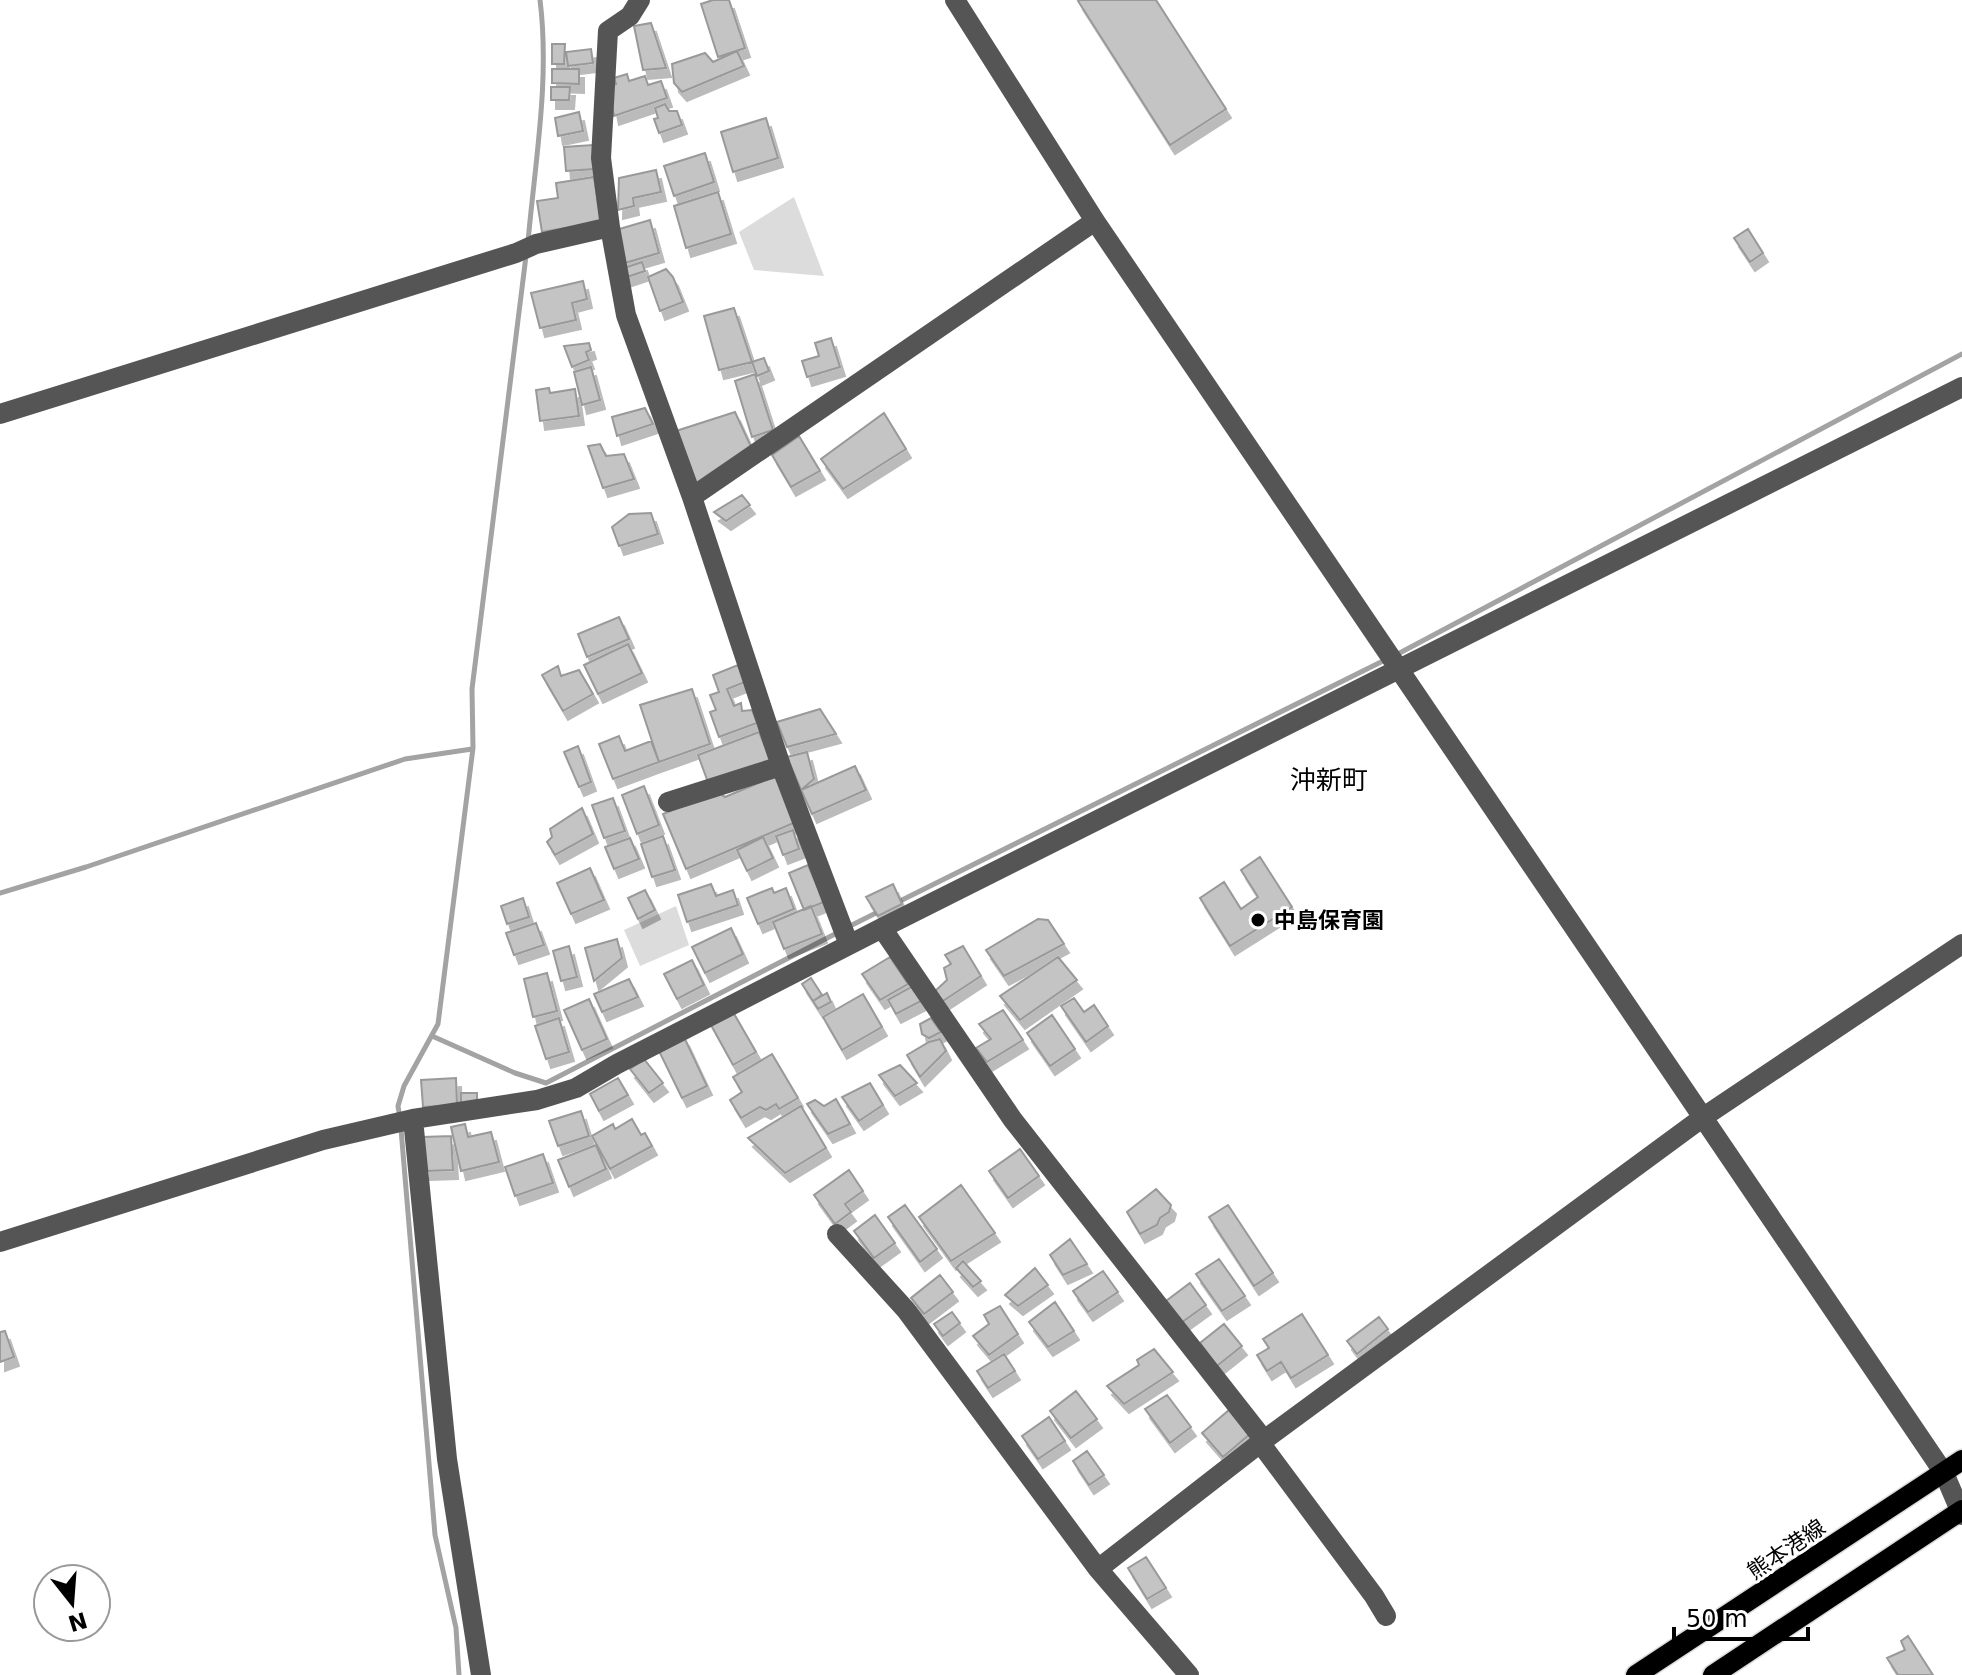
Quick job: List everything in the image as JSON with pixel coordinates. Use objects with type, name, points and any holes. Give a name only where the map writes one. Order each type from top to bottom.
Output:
[{"type":"main road","name":"熊本港線","points":[[1636,1675],[1962,1460]]},
{"type":"main road","points":[[1713,1675],[1961,1512]]},
{"type":"street","points":[[640,0],[630,16],[608,31],[601,158],[626,315],[692,497],[781,766],[849,945]]},
{"type":"street","points":[[955,0],[1095,221],[1944,1473],[1961,1512]]},
{"type":"street","points":[[692,497],[1095,221]]},
{"type":"street","points":[[0,414],[526,249],[610,227]]},
{"type":"street","points":[[0,1242],[323,1140],[413,1119],[537,1100],[576,1088],[882,928],[1962,387]]},
{"type":"street","points":[[668,802],[781,766]]},
{"type":"street","points":[[882,928],[1013,1120],[1264,1440],[1264,1448],[1386,1616]]},
{"type":"street","points":[[1098,1569],[1264,1440],[1702,1118],[1962,944]]},
{"type":"street","points":[[413,1119],[447,1459],[481,1675]]},
{"type":"street","points":[[837,1234],[906,1310],[1098,1569],[1189,1675]]},
{"type":"shaded area","points":[[794,197],[824,276],[754,270],[739,232]]},
{"type":"shaded area","points":[[676,906],[689,945],[640,966],[624,930]]},
{"type":"building","points":[[729,0],[745,48],[718,57],[701,4]]},
{"type":"building","points":[[1080,0],[1156,0],[1226,109],[1170,145]]},
{"type":"building","points":[[651,23],[666,68],[643,70],[634,26]]},
{"type":"building","points":[[552,44],[565,44],[564,64],[552,64]]},
{"type":"building","points":[[591,49],[593,63],[568,66],[566,52]]},
{"type":"building","points":[[737,51],[744,66],[682,92],[674,83],[672,64],[705,53],[713,62]]},
{"type":"building","points":[[552,69],[579,69],[579,84],[552,83]]},
{"type":"building","points":[[627,74],[629,81],[645,76],[648,85],[661,81],[667,98],[614,116],[608,86],[616,84],[614,78]]},
{"type":"building","points":[[551,87],[570,87],[569,100],[551,100]]},
{"type":"building","points":[[665,104],[669,111],[677,111],[682,125],[659,133],[654,119],[658,118],[655,108]]},
{"type":"building","points":[[579,112],[583,131],[558,136],[555,118]]},
{"type":"building","points":[[766,118],[778,158],[733,172],[721,132]]},
{"type":"building","points":[[593,145],[595,169],[566,171],[564,147]]},
{"type":"building","points":[[705,153],[714,182],[674,196],[664,166]]},
{"type":"building","points":[[656,170],[661,192],[633,198],[634,206],[618,210],[619,178]]},
{"type":"building","points":[[594,177],[601,222],[542,232],[537,201],[558,198],[556,183]]},
{"type":"building","points":[[718,192],[731,234],[686,248],[674,206]]},
{"type":"building","points":[[650,220],[659,253],[625,263],[616,230]]},
{"type":"building","points":[[1748,229],[1763,253],[1750,262],[1734,238]]},
{"type":"building","points":[[642,262],[645,271],[624,278],[621,269]]},
{"type":"building","points":[[666,269],[673,277],[683,302],[660,311],[648,277]]},
{"type":"building","points":[[583,281],[587,299],[572,303],[576,320],[540,328],[531,293]]},
{"type":"building","points":[[734,308],[752,362],[719,370],[704,316]]},
{"type":"building","points":[[831,338],[840,367],[807,377],[802,361],[819,356],[815,343]]},
{"type":"building","points":[[589,343],[591,350],[586,352],[589,360],[572,367],[564,346]]},
{"type":"building","points":[[764,358],[769,371],[757,376],[752,362]]},
{"type":"building","points":[[591,367],[600,400],[582,405],[574,372]]},
{"type":"building","points":[[755,374],[773,430],[752,437],[735,381]]},
{"type":"building","points":[[549,388],[550,393],[575,389],[579,416],[540,421],[536,390]]},
{"type":"building","points":[[645,408],[653,424],[617,436],[612,417]]},
{"type":"building","points":[[735,412],[752,449],[696,491],[673,432]]},
{"type":"building","points":[[884,413],[906,449],[843,489],[821,459]]},
{"type":"building","points":[[799,436],[820,471],[791,487],[772,455]]},
{"type":"building","points":[[600,444],[606,456],[624,454],[634,479],[603,488],[588,446]]},
{"type":"building","points":[[742,495],[750,505],[726,521],[714,512]]},
{"type":"building","points":[[651,513],[658,534],[619,546],[612,527],[629,514]]},
{"type":"building","points":[[619,617],[629,639],[587,657],[578,634]]},
{"type":"building","points":[[628,644],[642,673],[598,694],[584,665]]},
{"type":"building","points":[[738,665],[745,682],[727,689],[734,706],[741,703],[742,711],[752,710],[757,723],[719,737],[710,712],[716,710],[710,695],[719,692],[713,675]]},
{"type":"building","points":[[558,666],[561,676],[579,670],[593,694],[563,711],[542,675]]},
{"type":"building","points":[[692,689],[710,744],[659,762],[640,705]]},
{"type":"building","points":[[820,709],[836,734],[787,747],[777,722]]},
{"type":"building","points":[[759,732],[771,762],[709,785],[698,755]]},
{"type":"building","points":[[619,736],[625,751],[651,741],[659,762],[613,779],[599,744]]},
{"type":"building","points":[[578,746],[591,782],[579,787],[564,752]]},
{"type":"building","points":[[807,752],[814,779],[801,790],[787,757]]},
{"type":"building","points":[[855,766],[866,790],[812,814],[801,790]]},
{"type":"building","points":[[775,776],[796,822],[686,869],[663,814],[717,791],[725,797]]},
{"type":"building","points":[[644,786],[659,825],[637,834],[622,795]]},
{"type":"building","points":[[613,798],[625,831],[604,838],[592,805]]},
{"type":"building","points":[[582,808],[593,834],[555,855],[547,842],[552,837],[550,829]]},
{"type":"building","points":[[793,830],[799,849],[783,855],[776,836]]},
{"type":"building","points":[[663,836],[675,870],[652,877],[641,844]]},
{"type":"building","points":[[763,837],[773,858],[747,871],[737,850]]},
{"type":"building","points":[[630,838],[639,859],[614,869],[605,847]]},
{"type":"building","points":[[1260,857],[1292,907],[1230,946],[1200,898],[1224,882],[1241,909],[1258,897],[1241,870]]},
{"type":"building","points":[[808,865],[824,902],[804,910],[789,873]]},
{"type":"building","points":[[590,868],[604,900],[571,914],[557,883]]},
{"type":"building","points":[[711,884],[716,896],[733,890],[738,905],[687,922],[678,895]]},
{"type":"building","points":[[893,884],[902,904],[878,916],[866,897]]},
{"type":"building","points":[[772,888],[774,893],[786,888],[794,909],[758,924],[747,898]]},
{"type":"building","points":[[645,890],[655,910],[638,919],[628,898]]},
{"type":"building","points":[[523,898],[529,917],[507,924],[501,906]]},
{"type":"building","points":[[811,906],[822,934],[784,949],[773,922]]},
{"type":"building","points":[[1038,919],[1048,920],[1064,944],[1004,976],[986,950]]},
{"type":"building","points":[[536,923],[544,945],[514,955],[506,933]]},
{"type":"building","points":[[731,928],[743,954],[705,973],[692,947]]},
{"type":"building","points":[[617,939],[622,958],[594,981],[585,948]]},
{"type":"building","points":[[569,946],[577,977],[561,981],[553,951]]},
{"type":"building","points":[[963,946],[981,976],[943,1001],[934,992],[947,980],[944,968],[951,964],[945,955]]},
{"type":"building","points":[[890,957],[908,984],[880,1000],[862,974]]},
{"type":"building","points":[[1058,957],[1077,980],[1020,1020],[1000,996]]},
{"type":"building","points":[[692,960],[704,985],[677,999],[664,974]]},
{"type":"building","points":[[547,973],[557,1011],[533,1017],[524,979]]},
{"type":"building","points":[[811,978],[822,995],[813,1001],[802,984]]},
{"type":"building","points":[[629,979],[638,997],[602,1012],[594,994]]},
{"type":"building","points":[[913,986],[921,1001],[896,1014],[888,1000]]},
{"type":"building","points":[[827,993],[831,1002],[818,1009],[813,1001]]},
{"type":"building","points":[[863,994],[882,1027],[842,1050],[823,1017]]},
{"type":"building","points":[[1074,998],[1084,1012],[1094,1005],[1108,1026],[1086,1042],[1061,1006]]},
{"type":"building","points":[[589,999],[607,1039],[582,1050],[564,1010]]},
{"type":"building","points":[[1003,1010],[1023,1040],[987,1062],[976,1048],[991,1039],[979,1024]]},
{"type":"building","points":[[733,1012],[756,1052],[733,1065],[711,1025]]},
{"type":"building","points":[[1052,1015],[1075,1049],[1050,1066],[1027,1033]]},
{"type":"building","points":[[559,1018],[569,1052],[546,1059],[535,1026]]},
{"type":"building","points":[[931,1018],[941,1032],[929,1038],[922,1034],[920,1024]]},
{"type":"building","points":[[684,1037],[707,1086],[682,1098],[658,1049]]},
{"type":"building","points":[[940,1039],[946,1051],[920,1077],[907,1055]]},
{"type":"building","points":[[772,1054],[798,1098],[779,1109],[776,1104],[766,1110],[760,1107],[741,1118],[730,1100],[742,1092],[733,1077]]},
{"type":"building","points":[[644,1059],[663,1083],[649,1093],[630,1069]]},
{"type":"building","points":[[900,1065],[917,1083],[895,1096],[879,1075]]},
{"type":"building","points":[[456,1078],[457,1105],[423,1107],[421,1080]]},
{"type":"building","points":[[618,1078],[628,1095],[599,1111],[590,1094]]},
{"type":"building","points":[[870,1083],[883,1105],[859,1121],[842,1097]]},
{"type":"building","points":[[461,1093],[477,1093],[477,1103],[461,1104]]},
{"type":"building","points":[[836,1099],[850,1124],[828,1134],[807,1104],[815,1100],[824,1106]]},
{"type":"building","points":[[801,1106],[826,1148],[785,1173],[748,1138]]},
{"type":"building","points":[[581,1111],[589,1136],[558,1146],[549,1121]]},
{"type":"building","points":[[632,1119],[652,1146],[610,1169],[592,1136],[613,1124],[615,1129]]},
{"type":"building","points":[[465,1124],[468,1137],[491,1132],[499,1162],[461,1171],[451,1127]]},
{"type":"building","points":[[451,1136],[453,1170],[425,1171],[423,1137]]},
{"type":"building","points":[[596,1145],[606,1169],[569,1187],[558,1160]]},
{"type":"building","points":[[1020,1149],[1039,1176],[1008,1198],[989,1171]]},
{"type":"building","points":[[543,1154],[553,1183],[515,1196],[505,1167]]},
{"type":"building","points":[[849,1170],[863,1191],[845,1204],[851,1212],[835,1224],[814,1195]]},
{"type":"building","points":[[961,1185],[995,1233],[951,1261],[919,1217]]},
{"type":"building","points":[[1156,1189],[1171,1205],[1169,1212],[1160,1218],[1157,1225],[1140,1234],[1127,1212]]},
{"type":"building","points":[[905,1205],[937,1249],[920,1262],[888,1217]]},
{"type":"building","points":[[1228,1205],[1273,1273],[1254,1286],[1209,1217]]},
{"type":"building","points":[[875,1215],[895,1243],[874,1258],[854,1231]]},
{"type":"building","points":[[1070,1239],[1087,1264],[1063,1275],[1050,1255]]},
{"type":"building","points":[[1219,1259],[1245,1296],[1222,1311],[1196,1274]]},
{"type":"building","points":[[963,1261],[981,1281],[973,1287],[956,1268]]},
{"type":"building","points":[[1035,1268],[1048,1285],[1018,1306],[1005,1295]]},
{"type":"building","points":[[1103,1271],[1118,1292],[1088,1312],[1073,1291]]},
{"type":"building","points":[[940,1275],[953,1292],[924,1314],[911,1298]]},
{"type":"building","points":[[1190,1283],[1206,1305],[1181,1323],[1166,1301]]},
{"type":"building","points":[[1055,1302],[1074,1331],[1048,1347],[1029,1322]]},
{"type":"building","points":[[1000,1306],[1018,1334],[989,1355],[973,1336],[989,1324],[984,1315]]},
{"type":"building","points":[[952,1312],[960,1323],[943,1336],[934,1324]]},
{"type":"building","points":[[1302,1314],[1328,1355],[1291,1378],[1281,1362],[1267,1371],[1257,1355],[1269,1348],[1263,1339]]},
{"type":"building","points":[[1379,1317],[1388,1329],[1357,1354],[1347,1341]]},
{"type":"building","points":[[1224,1324],[1242,1346],[1217,1366],[1200,1343]]},
{"type":"building","points":[[5,1331],[14,1357],[0,1362],[0,1332]]},
{"type":"building","points":[[1154,1349],[1173,1372],[1124,1404],[1107,1386],[1139,1365],[1137,1360]]},
{"type":"building","points":[[1004,1354],[1015,1371],[988,1388],[977,1371]]},
{"type":"building","points":[[1076,1391],[1097,1419],[1071,1438],[1050,1411]]},
{"type":"building","points":[[1167,1395],[1191,1427],[1170,1443],[1145,1409]]},
{"type":"building","points":[[1229,1410],[1250,1434],[1223,1457],[1202,1433]]},
{"type":"building","points":[[1049,1417],[1065,1441],[1038,1459],[1022,1436]]},
{"type":"building","points":[[1087,1451],[1104,1475],[1089,1485],[1073,1461]]},
{"type":"building","points":[[1146,1557],[1166,1588],[1147,1599],[1128,1568]]},
{"type":"building","points":[[1908,1636],[1933,1675],[1898,1675],[1887,1658],[1905,1650],[1901,1641]]},
{"type":"waterway","points":[[528,242],[542,91],[540,0]]},
{"type":"waterway","points":[[400,1119],[398,1106],[404,1086],[438,1024],[473,748],[472,689],[526,256]]},
{"type":"waterway","points":[[1394,656],[1962,354]]},
{"type":"waterway","points":[[896,903],[1385,660]]},
{"type":"waterway","points":[[0,893],[405,759],[472,749]]},
{"type":"waterway","points":[[846,928],[880,911]]},
{"type":"waterway","points":[[432,1036],[515,1073],[546,1083],[837,933]]},
{"type":"waterway","points":[[401,1129],[435,1535],[456,1628],[459,1675]]},
{"type":"place","name":"中島保育園","points":[[1258,920]]},
{"type":"district","name":"沖新町","points":[[1329,780]]}]
